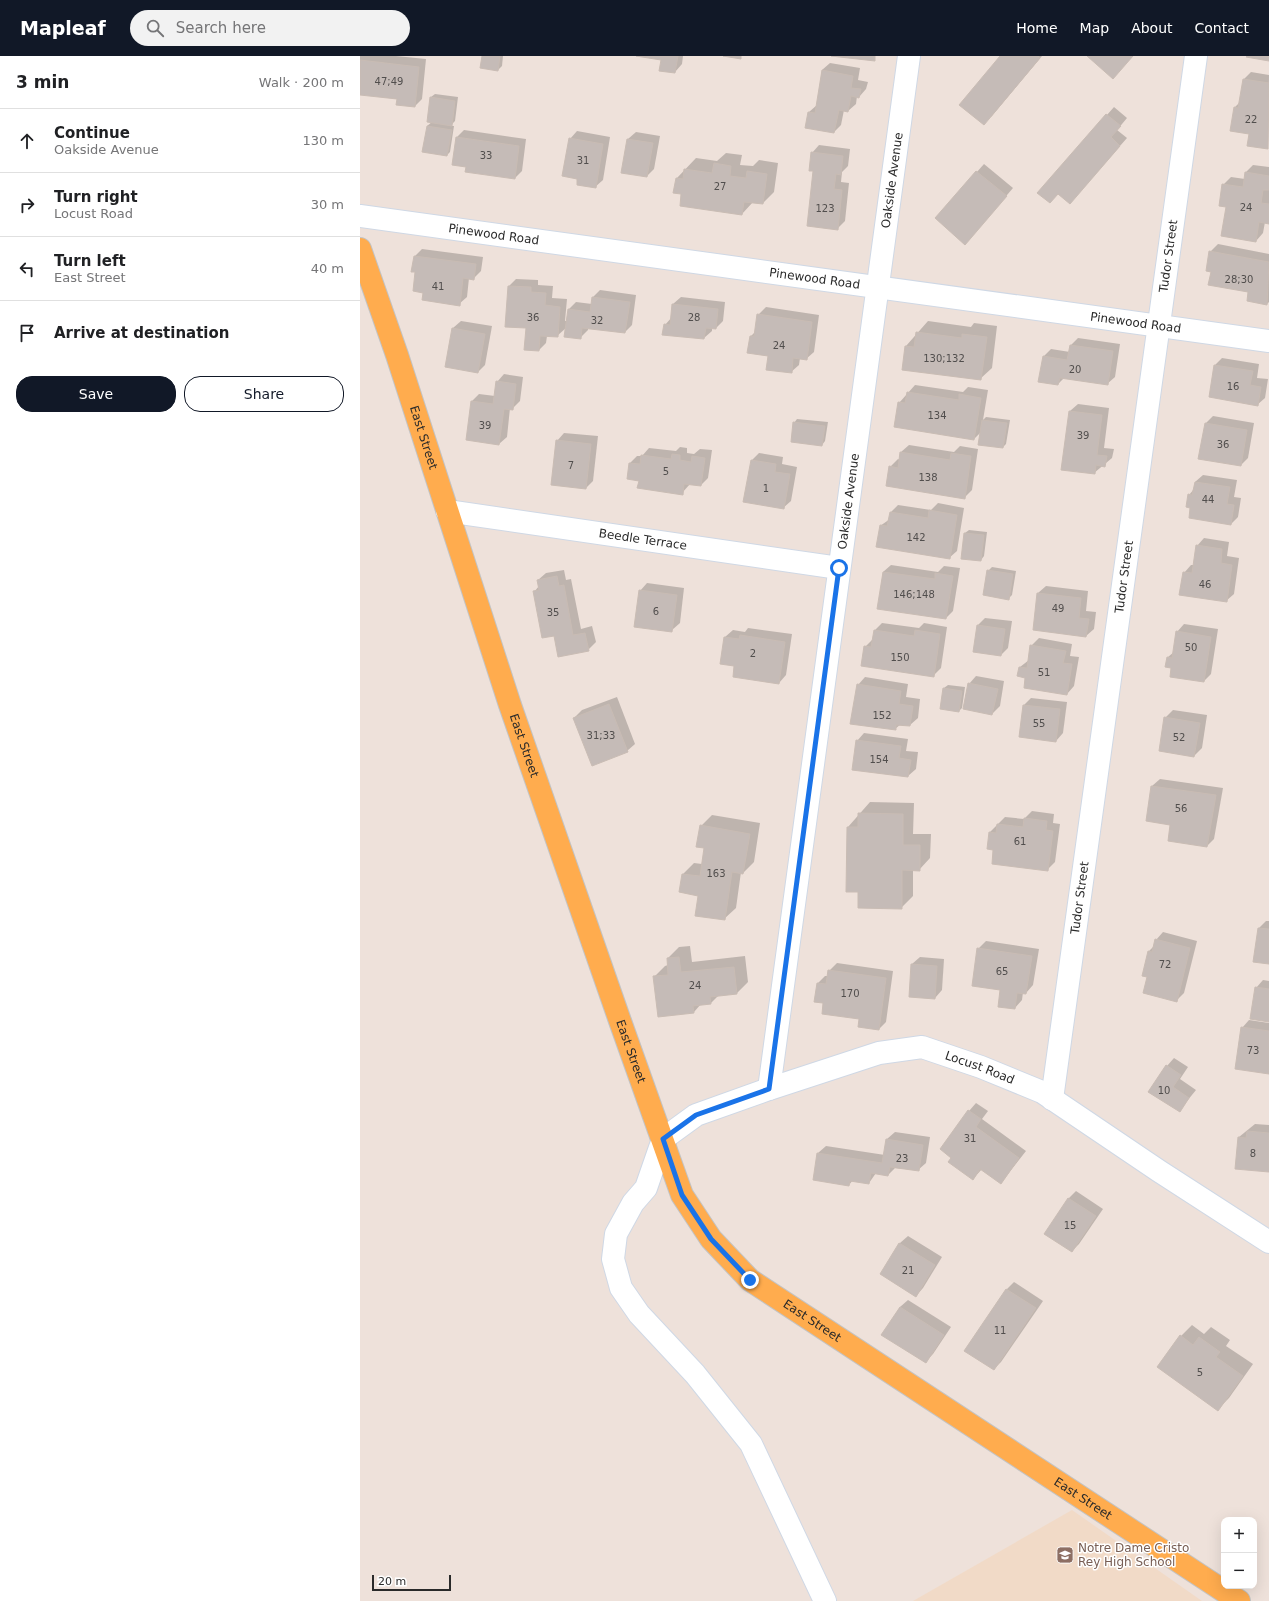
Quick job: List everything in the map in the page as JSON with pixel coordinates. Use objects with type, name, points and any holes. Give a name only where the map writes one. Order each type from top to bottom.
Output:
[{"type":"main road","name":"East Street","points":[[360,249],[510,705],[682,1195],[711,1239],[750,1280],[1239,1601]]},
{"type":"street","name":"Oakside Avenue","points":[[769,1089],[909,56]]},
{"type":"street","name":"Tudor Street","points":[[1052,1099],[1196,56]]},
{"type":"street","name":"Pinewood Road","points":[[360,216],[1269,341]]},
{"type":"street","name":"Beedle Terrace","points":[[447,511],[839,568]]},
{"type":"street","name":"Locust Road","points":[[663,1139],[696,1115],[769,1089],[879,1053],[922,1047],[987,1070],[1042,1092],[1269,1242]]},
{"type":"street","points":[[663,1139],[646,1188],[633,1203],[616,1234],[613,1258],[621,1288],[640,1314],[695,1374],[751,1444],[825,1601]]},
{"type":"shaded area","name":"Notre Dame Cristo Rey High School","points":[[1072,1510],[1202,1601],[913,1601]]},
{"type":"building","points":[[482,56],[500,56],[498,71],[480,68]]},
{"type":"building","points":[[636,56],[678,56],[675,73],[659,71],[661,60]]},
{"type":"building","points":[[723,56],[741,56],[741,59]]},
{"type":"building","points":[[831,56],[875,56],[875,61]]},
{"type":"building","points":[[1000,56],[1038,56],[1040,58],[984,125],[959,105]]},
{"type":"building","points":[[1087,56],[1133,56],[1113,79]]},
{"type":"building","points":[[1269,56],[1269,61],[1246,57]]},
{"type":"building","points":[[360,60],[419,67],[415,107],[396,105],[397,99],[360,95]]},
{"type":"building","points":[[822,70],[853,76],[851,88],[861,89],[859,98],[851,96],[848,112],[839,110],[834,133],[805,128],[808,112],[815,113]]},
{"type":"building","points":[[1243,79],[1269,83],[1268,149],[1247,146],[1249,134],[1230,131],[1234,107],[1238,108]]},
{"type":"building","points":[[430,97],[455,101],[452,126],[427,122]]},
{"type":"building","points":[[1106,114],[1121,126],[1111,137],[1120,146],[1070,204],[1058,194],[1050,203],[1037,193]]},
{"type":"building","points":[[427,126],[452,130],[447,156],[422,152]]},
{"type":"building","points":[[456,137],[519,146],[515,179],[465,172],[466,167],[452,165]]},
{"type":"building","points":[[569,138],[603,144],[596,188],[577,185],[577,179],[562,176]]},
{"type":"building","points":[[627,139],[653,143],[647,177],[621,173]]},
{"type":"building","points":[[811,152],[843,156],[841,175],[836,174],[834,189],[842,190],[838,230],[807,226],[813,171],[809,171]]},
{"type":"building","points":[[714,163],[731,166],[730,176],[746,178],[747,171],[767,174],[763,204],[744,202],[742,215],[680,206],[681,194],[673,193],[676,178],[683,179],[684,169],[712,173]]},
{"type":"building","points":[[976,171],[1007,196],[965,245],[935,218]]},
{"type":"building","points":[[1245,172],[1269,176],[1269,190],[1263,190],[1261,203],[1269,204],[1269,224],[1259,222],[1256,242],[1221,236],[1226,207],[1219,206],[1222,184],[1243,187]]},
{"type":"building","points":[[1209,251],[1269,262],[1267,305],[1247,301],[1248,292],[1208,285],[1211,272],[1206,271]]},
{"type":"building","points":[[414,256],[476,264],[474,280],[463,278],[460,306],[422,300],[423,293],[413,291],[415,272],[411,272]]},
{"type":"building","points":[[508,286],[531,287],[531,292],[546,293],[545,305],[560,307],[558,337],[540,336],[539,351],[524,350],[526,328],[505,327]]},
{"type":"building","points":[[592,297],[630,302],[625,333],[582,328],[581,339],[564,337],[568,309],[590,312]]},
{"type":"building","points":[[672,304],[718,309],[716,329],[706,328],[704,339],[662,335],[664,324],[670,325]]},
{"type":"building","points":[[757,314],[812,322],[807,360],[793,358],[792,373],[766,370],[768,356],[747,353],[750,336],[754,336]]},
{"type":"building","points":[[452,328],[485,334],[478,373],[445,367]]},
{"type":"building","points":[[916,332],[962,338],[962,334],[987,337],[981,380],[902,370],[905,346],[914,347]]},
{"type":"building","points":[[1070,345],[1113,351],[1108,385],[1060,378],[1058,385],[1038,382],[1043,356],[1067,360]]},
{"type":"building","points":[[1214,365],[1253,371],[1250,385],[1261,387],[1258,406],[1209,397]]},
{"type":"building","points":[[496,381],[516,384],[513,410],[504,409],[499,445],[466,440],[471,401],[493,404]]},
{"type":"building","points":[[907,392],[959,400],[959,394],[981,398],[974,440],[894,427],[898,402],[905,403]]},
{"type":"building","points":[[1069,411],[1102,415],[1097,455],[1107,456],[1105,467],[1096,465],[1095,474],[1061,470]]},
{"type":"building","points":[[982,420],[1007,423],[1003,448],[978,445]]},
{"type":"building","points":[[793,422],[825,426],[822,446],[791,442]]},
{"type":"building","points":[[1205,423],[1247,430],[1241,466],[1198,459]]},
{"type":"building","points":[[556,440],[591,444],[586,489],[551,485]]},
{"type":"building","points":[[900,452],[950,460],[951,453],[971,456],[965,499],[886,486],[889,466],[898,468]]},
{"type":"building","points":[[672,454],[680,455],[680,460],[691,462],[692,456],[705,458],[701,486],[684,484],[683,495],[637,488],[639,481],[627,479],[629,463],[640,464],[641,455],[671,459]]},
{"type":"building","points":[[751,460],[776,464],[775,472],[790,474],[784,509],[743,502]]},
{"type":"building","points":[[1195,482],[1230,487],[1227,504],[1234,505],[1231,525],[1189,518],[1190,508],[1186,507],[1188,494],[1192,495]]},
{"type":"building","points":[[929,510],[957,515],[950,559],[876,547],[880,525],[887,526],[890,512],[928,518]]},
{"type":"building","points":[[964,533],[984,535],[981,561],[961,559]]},
{"type":"building","points":[[1196,545],[1222,549],[1221,563],[1232,565],[1227,602],[1179,595],[1183,572],[1192,573]]},
{"type":"building","points":[[987,570],[1013,574],[1009,600],[983,595]]},
{"type":"building","points":[[883,572],[935,579],[935,573],[953,576],[946,619],[877,609]]},
{"type":"building","points":[[557,576],[559,586],[564,585],[573,635],[585,633],[589,651],[558,657],[554,636],[542,638],[533,591],[539,590],[537,580]]},
{"type":"building","points":[[639,590],[677,595],[672,632],[634,627]]},
{"type":"building","points":[[1037,593],[1081,598],[1079,618],[1089,619],[1086,637],[1033,630]]},
{"type":"building","points":[[977,625],[1005,629],[1001,656],[973,652]]},
{"type":"building","points":[[874,630],[914,636],[915,630],[940,634],[934,677],[861,666],[864,646],[871,647]]},
{"type":"building","points":[[1176,631],[1211,637],[1204,682],[1170,677],[1171,668],[1165,667],[1167,657],[1172,658]]},
{"type":"building","points":[[740,635],[785,642],[779,684],[733,677],[734,666],[720,664],[724,637],[739,639]]},
{"type":"building","points":[[1030,645],[1066,651],[1063,663],[1072,664],[1067,695],[1024,688],[1025,678],[1017,676],[1019,667],[1027,668]]},
{"type":"building","points":[[968,683],[998,689],[992,715],[963,709]]},
{"type":"building","points":[[857,684],[901,691],[899,704],[913,706],[910,726],[896,725],[896,730],[850,724]]},
{"type":"building","points":[[943,688],[962,691],[959,712],[940,709]]},
{"type":"building","points":[[609,704],[628,752],[592,766],[573,718]]},
{"type":"building","points":[[1023,705],[1060,709],[1056,742],[1019,737]]},
{"type":"building","points":[[1164,717],[1200,723],[1194,757],[1159,751]]},
{"type":"building","points":[[856,740],[901,746],[899,758],[911,760],[908,777],[852,770]]},
{"type":"building","points":[[1151,786],[1216,795],[1207,847],[1168,841],[1170,825],[1146,821]]},
{"type":"building","points":[[858,813],[903,814],[903,845],[920,845],[920,871],[902,870],[902,909],[858,908],[858,892],[846,892],[847,827],[858,827]]},
{"type":"building","points":[[1024,818],[1047,821],[1046,830],[1053,831],[1048,871],[992,864],[993,850],[987,849],[989,832],[996,833],[997,824],[1023,827]]},
{"type":"building","points":[[700,825],[750,834],[743,874],[732,872],[725,920],[695,916],[698,896],[679,892],[682,874],[700,876],[704,848],[696,847]]},
{"type":"building","points":[[1258,928],[1269,929],[1269,964],[1253,962]]},
{"type":"building","points":[[1155,939],[1190,948],[1177,1002],[1143,993],[1147,977],[1142,976],[1148,951],[1152,952]]},
{"type":"building","points":[[977,948],[1032,956],[1026,994],[1017,993],[1015,1009],[998,1007],[1000,990],[972,986]]},
{"type":"building","points":[[679,957],[681,972],[734,967],[737,994],[710,997],[711,1004],[693,1006],[694,1013],[658,1017],[653,976],[668,975],[667,958]]},
{"type":"building","points":[[911,964],[937,966],[935,999],[909,997]]},
{"type":"building","points":[[828,970],[886,978],[879,1030],[858,1027],[859,1019],[822,1014],[823,1003],[814,1002],[817,983],[826,984]]},
{"type":"building","points":[[1255,987],[1269,989],[1269,1022],[1250,1019]]},
{"type":"building","points":[[1241,1027],[1269,1031],[1269,1074],[1235,1069]]},
{"type":"building","points":[[1166,1065],[1181,1075],[1173,1087],[1189,1098],[1180,1112],[1148,1092]]},
{"type":"building","points":[[968,1110],[981,1119],[976,1127],[1019,1158],[1001,1184],[980,1169],[973,1180],[948,1162],[951,1158],[940,1149]]},
{"type":"building","points":[[1247,1131],[1269,1133],[1269,1172],[1235,1169],[1238,1137],[1246,1138]]},
{"type":"building","points":[[886,1139],[923,1145],[919,1171],[890,1167],[888,1176],[871,1173],[869,1184],[850,1181],[849,1186],[813,1180],[817,1153],[882,1163]]},
{"type":"building","points":[[1068,1198],[1096,1216],[1072,1252],[1044,1234]]},
{"type":"building","points":[[899,1243],[935,1265],[916,1297],[880,1274]]},
{"type":"building","points":[[1006,1289],[1036,1308],[994,1370],[964,1351]]},
{"type":"building","points":[[900,1307],[944,1335],[926,1363],[881,1335]]},
{"type":"building","points":[[1180,1335],[1193,1345],[1199,1337],[1220,1352],[1216,1357],[1243,1376],[1218,1411],[1157,1367]]},
{"type":"place","name":"Notre Dame Cristo Rey High School","points":[[1065,1555]]},
{"type":"route","points":[[750,1280],[711,1239],[682,1195],[663,1139],[696,1115],[769,1089],[839,568]]}]
